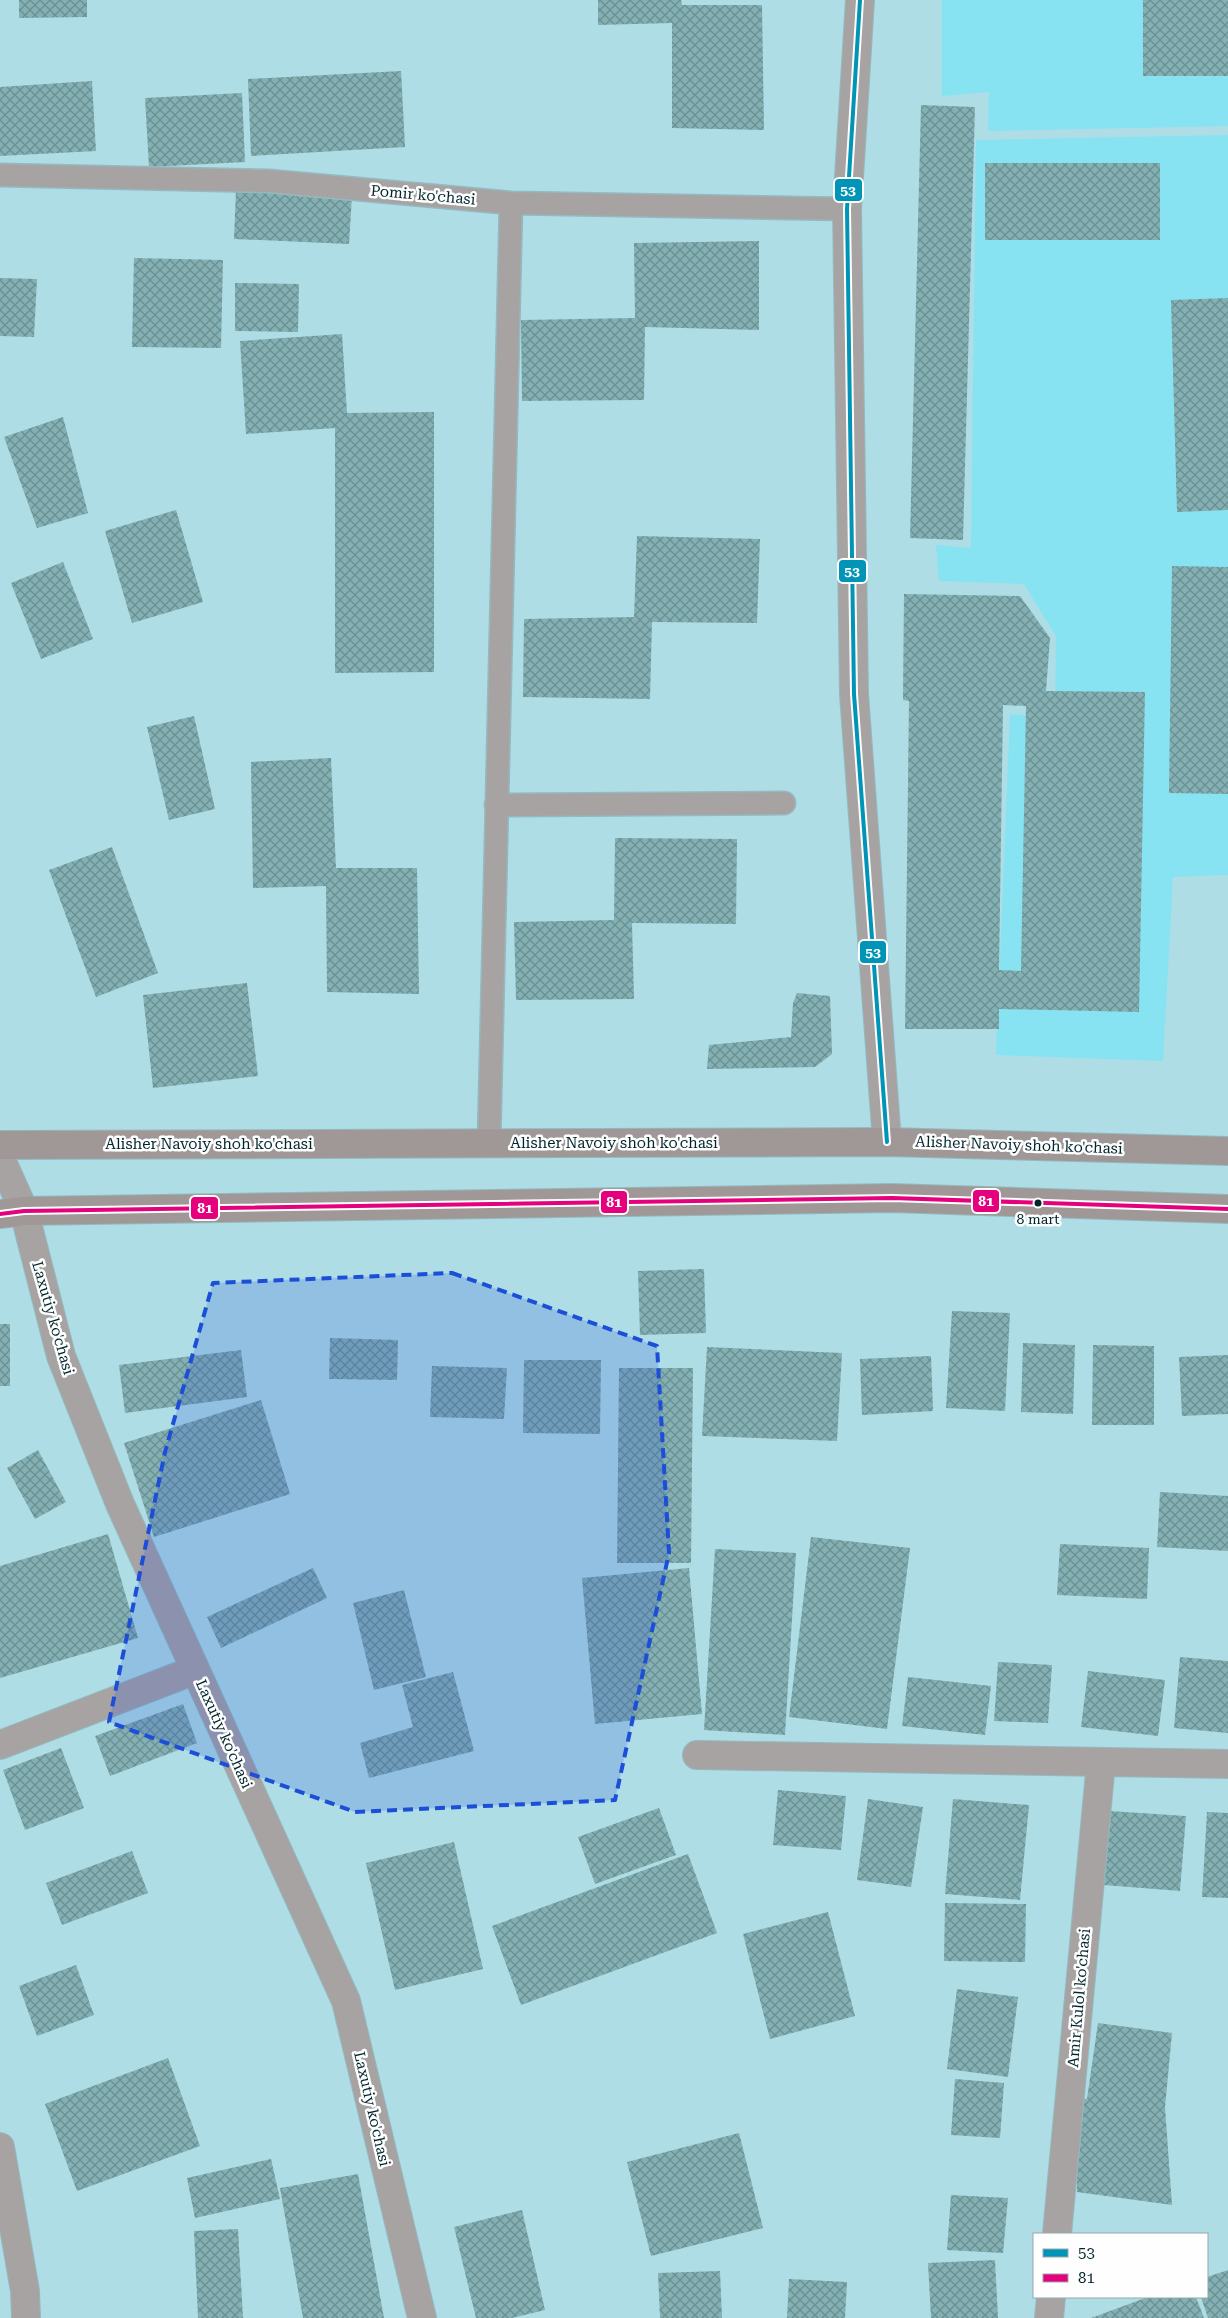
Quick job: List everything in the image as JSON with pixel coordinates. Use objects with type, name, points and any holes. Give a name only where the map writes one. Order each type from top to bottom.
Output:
[{"type":"main road","name":"Alisher Navoiy shoh ko'chasi","points":[[0,1145],[887,1142],[1228,1151]]},
{"type":"main road","points":[[12,1212],[892,1198],[1228,1209]]},
{"type":"street","points":[[860,0],[847,209],[854,694],[887,1142]]},
{"type":"street","name":"Laxutiy ko'chasi","points":[[0,1158],[12,1212],[61,1356],[120,1504],[346,2002],[422,2318]]},
{"type":"street","points":[[0,1745],[196,1670]]},
{"type":"street","points":[[697,1755],[1228,1764]]},
{"type":"street","name":"Amir Kulol ko'chasi","points":[[1057,2233],[1101,1762]]},
{"type":"street","points":[[0,2147],[24,2291],[26,2318]]},
{"type":"street","points":[[1049,2318],[1051,2298]]},
{"type":"lane","name":"Pomir ko'chasi","points":[[0,175],[269,181],[511,203],[847,209]]},
{"type":"lane","points":[[488,1143],[511,203]]},
{"type":"lane","points":[[496,805],[784,803]]},
{"type":"highlighted area","points":[[452,1273],[657,1346],[669,1553],[615,1800],[355,1812],[109,1722],[165,1452],[213,1283]]},
{"type":"shaded area","points":[[942,0],[1228,0],[1228,126],[988,131],[989,92],[942,96]]},
{"type":"shaded area","points":[[1228,135],[1228,875],[1173,877],[1163,1061],[996,1055],[1010,714],[1055,718],[1056,636],[1024,584],[939,581],[936,545],[971,548],[976,140]]},
{"type":"building","points":[[19,0],[87,0],[87,17],[19,18]]},
{"type":"building","points":[[598,0],[681,0],[682,5],[762,5],[764,130],[672,128],[672,23],[598,25]]},
{"type":"building","points":[[1143,0],[1228,0],[1228,76],[1143,76]]},
{"type":"building","points":[[401,71],[405,147],[251,156],[248,79]]},
{"type":"building","points":[[92,81],[96,151],[0,156],[0,87]]},
{"type":"building","points":[[242,93],[245,162],[149,167],[145,98]]},
{"type":"building","points":[[921,105],[975,107],[963,540],[910,538]]},
{"type":"building","points":[[985,163],[1160,163],[1160,240],[985,240]]},
{"type":"building","points":[[236,190],[352,195],[349,244],[234,239]]},
{"type":"building","points":[[759,241],[759,330],[645,327],[644,400],[522,401],[521,320],[635,318],[634,243]]},
{"type":"building","points":[[134,258],[223,260],[221,348],[132,347]]},
{"type":"building","points":[[0,278],[37,279],[34,337],[0,336]]},
{"type":"building","points":[[235,283],[299,284],[298,332],[235,331]]},
{"type":"building","points":[[1228,298],[1228,510],[1177,512],[1171,300]]},
{"type":"building","points":[[342,334],[347,413],[434,412],[434,672],[335,673],[335,428],[246,434],[240,341]]},
{"type":"building","points":[[63,417],[88,513],[37,528],[4,437]]},
{"type":"building","points":[[176,510],[203,602],[132,623],[105,531]]},
{"type":"building","points":[[637,536],[760,539],[757,623],[652,622],[650,699],[523,697],[524,619],[634,617]]},
{"type":"building","points":[[63,562],[93,639],[41,659],[11,583]]},
{"type":"building","points":[[1172,566],[1228,567],[1228,794],[1169,793]]},
{"type":"building","points":[[904,594],[1020,596],[1050,638],[1046,691],[1145,692],[1139,1012],[999,1009],[999,1029],[905,1029],[909,701],[903,700]],"holes":[[[1003,705],[1026,706],[1021,971],[999,970]]]},
{"type":"building","points":[[194,716],[215,809],[169,820],[147,727]]},
{"type":"building","points":[[331,758],[336,868],[417,868],[419,994],[327,992],[326,886],[253,888],[251,762]]},
{"type":"building","points":[[615,838],[737,839],[736,924],[632,923],[634,999],[516,1000],[514,922],[614,920]]},
{"type":"building","points":[[112,847],[158,973],[96,997],[49,870]]},
{"type":"building","points":[[247,983],[258,1076],[153,1088],[143,995]]},
{"type":"building","points":[[797,993],[830,996],[832,1054],[815,1067],[707,1069],[709,1045],[791,1037],[793,1003]]},
{"type":"building","points":[[704,1269],[706,1333],[640,1335],[638,1271]]},
{"type":"building","points":[[952,1311],[1010,1313],[1005,1411],[946,1408]]},
{"type":"building","points":[[0,1324],[10,1324],[10,1386],[0,1386]]},
{"type":"building","points":[[330,1338],[398,1340],[397,1380],[329,1379]]},
{"type":"building","points":[[1023,1343],[1075,1345],[1073,1414],[1021,1412]]},
{"type":"building","points":[[1093,1345],[1154,1346],[1154,1425],[1092,1425]]},
{"type":"building","points":[[707,1347],[842,1353],[837,1441],[702,1436]]},
{"type":"building","points":[[241,1350],[247,1397],[125,1413],[119,1365]]},
{"type":"building","points":[[1228,1355],[1228,1414],[1182,1416],[1179,1357]]},
{"type":"building","points":[[931,1356],[933,1411],[862,1415],[860,1359]]},
{"type":"building","points":[[524,1360],[601,1360],[600,1434],[523,1433]]},
{"type":"building","points":[[432,1366],[507,1368],[504,1419],[430,1417]]},
{"type":"building","points":[[619,1368],[693,1368],[691,1563],[617,1563]]},
{"type":"building","points":[[261,1400],[290,1494],[154,1537],[124,1443]]},
{"type":"building","points":[[38,1450],[66,1502],[35,1519],[7,1468]]},
{"type":"building","points":[[1160,1492],[1228,1496],[1228,1551],[1157,1547]]},
{"type":"building","points":[[108,1534],[138,1638],[0,1678],[0,1566]]},
{"type":"building","points":[[811,1537],[910,1548],[887,1729],[789,1717]]},
{"type":"building","points":[[1060,1544],[1149,1548],[1147,1599],[1057,1595]]},
{"type":"building","points":[[715,1549],[796,1553],[785,1735],[704,1730]]},
{"type":"building","points":[[313,1568],[327,1598],[221,1648],[207,1617]]},
{"type":"building","points":[[689,1568],[702,1714],[595,1724],[582,1578]]},
{"type":"building","points":[[404,1590],[426,1677],[374,1690],[353,1603]]},
{"type":"building","points":[[1180,1657],[1228,1661],[1228,1733],[1174,1728]]},
{"type":"building","points":[[998,1662],[1052,1665],[1048,1723],[994,1721]]},
{"type":"building","points":[[1088,1671],[1165,1680],[1158,1736],[1081,1727]]},
{"type":"building","points":[[453,1672],[474,1751],[369,1778],[360,1743],[413,1727],[402,1685]]},
{"type":"building","points":[[908,1677],[991,1686],[985,1735],[902,1726]]},
{"type":"building","points":[[183,1704],[197,1743],[110,1776],[95,1736]]},
{"type":"building","points":[[61,1748],[84,1808],[25,1830],[3,1770]]},
{"type":"building","points":[[778,1790],[846,1796],[841,1850],[773,1845]]},
{"type":"building","points":[[868,1799],[923,1807],[911,1887],[857,1880]]},
{"type":"building","points":[[953,1799],[1029,1805],[1020,1900],[945,1894]]},
{"type":"building","points":[[659,1808],[676,1855],[595,1884],[578,1837]]},
{"type":"building","points":[[1110,1811],[1186,1816],[1180,1891],[1104,1885]]},
{"type":"building","points":[[1207,1812],[1228,1813],[1228,1898],[1202,1897]]},
{"type":"building","points":[[454,1842],[483,1969],[395,1990],[366,1863]]},
{"type":"building","points":[[132,1851],[148,1893],[62,1925],[46,1883]]},
{"type":"building","points":[[688,1854],[717,1933],[521,2005],[492,1926]]},
{"type":"building","points":[[945,1903],[1026,1904],[1025,1962],[944,1961]]},
{"type":"building","points":[[828,1912],[855,2016],[770,2039],[743,1934]]},
{"type":"building","points":[[76,1965],[94,2015],[37,2036],[19,1986]]},
{"type":"building","points":[[957,1989],[1018,1997],[1008,2077],[947,2069]]},
{"type":"building","points":[[1098,2023],[1172,2033],[1165,2107],[1172,2205],[1077,2192],[1076,2098],[1087,2099]]},
{"type":"building","points":[[168,2058],[200,2146],[77,2191],[45,2104]]},
{"type":"building","points":[[955,2079],[1004,2083],[1000,2138],[951,2135]]},
{"type":"building","points":[[739,2133],[763,2228],[651,2256],[627,2162]]},
{"type":"building","points":[[271,2159],[280,2199],[195,2218],[187,2178]]},
{"type":"building","points":[[358,2174],[384,2318],[303,2318],[280,2188]]},
{"type":"building","points":[[951,2195],[1008,2198],[1003,2253],[947,2250]]},
{"type":"building","points":[[522,2210],[545,2310],[512,2318],[476,2318],[454,2227]]},
{"type":"building","points":[[238,2229],[243,2318],[198,2318],[194,2231]]},
{"type":"building","points":[[995,2260],[998,2318],[931,2318],[928,2263]]},
{"type":"building","points":[[1228,2270],[1228,2318],[1208,2318],[1201,2298],[1208,2298],[1208,2277]]},
{"type":"building","points":[[720,2271],[722,2318],[660,2318],[658,2273]]},
{"type":"building","points":[[789,2279],[847,2282],[845,2318],[787,2318]]},
{"type":"building","points":[[1145,2298],[1196,2298],[1204,2318],[1091,2318]]},
{"type":"transit line","name":"53","points":[[860,0],[847,209],[854,694],[887,1142]]},
{"type":"transit line","name":"81","points":[[0,1214],[24,1211],[892,1198],[1228,1209]]},
{"type":"place","name":"8 mart","points":[[1038,1203]]}]
